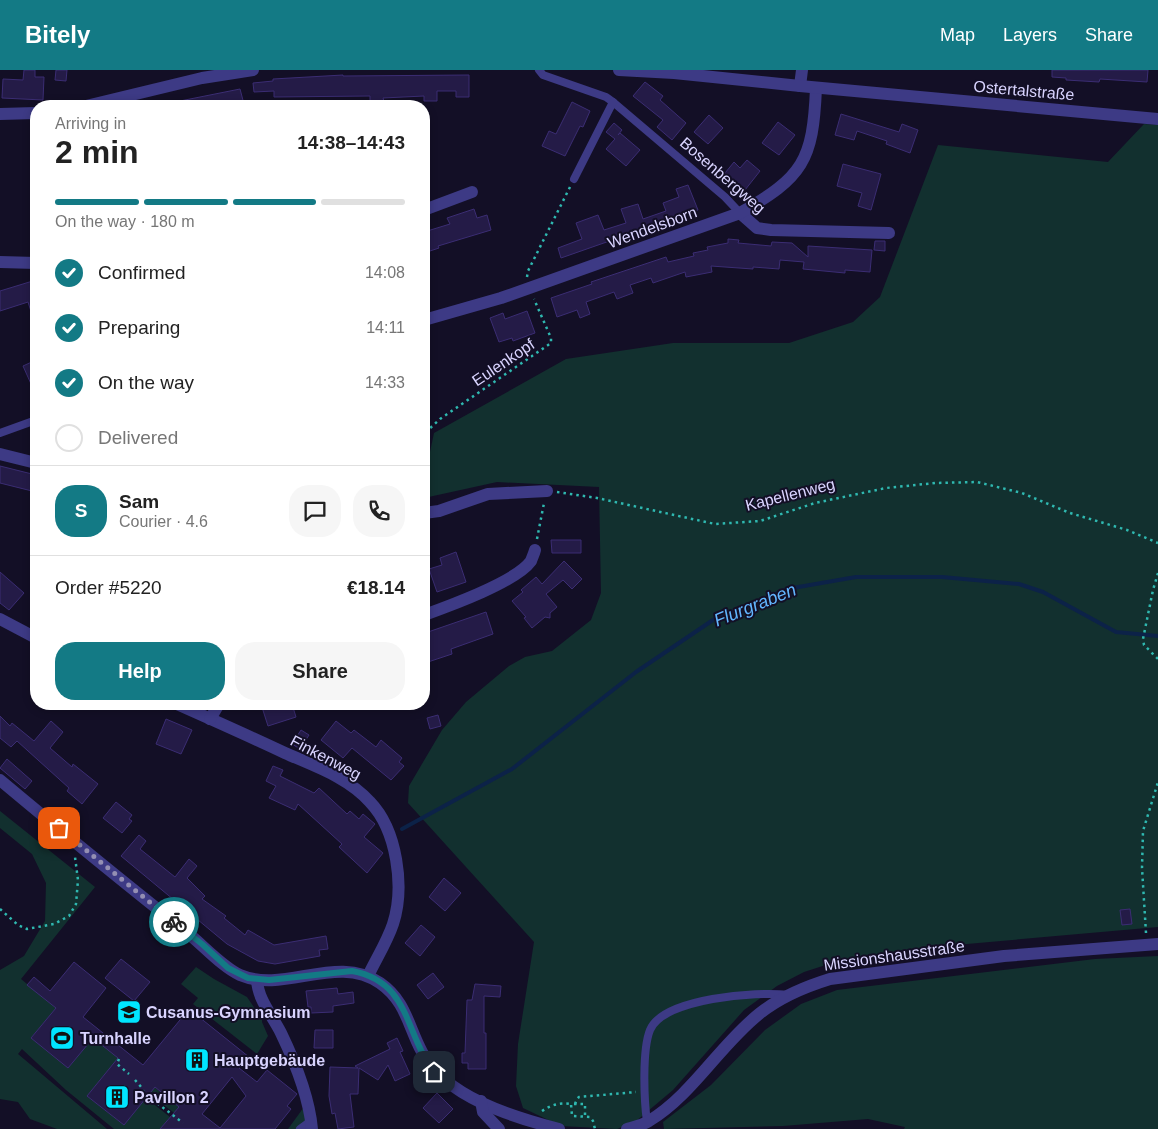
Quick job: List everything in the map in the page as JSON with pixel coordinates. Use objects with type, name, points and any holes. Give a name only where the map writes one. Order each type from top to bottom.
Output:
[{"type":"street","points":[[110,100],[222,72],[253,70]]},
{"type":"street","name":"Ostertalstraße","points":[[619,70],[674,73],[1158,119]]},
{"type":"street","points":[[800,86],[802,70]]},
{"type":"street","name":"Wendelsborn","points":[[430,318],[502,298],[740,213],[772,195],[790,180],[802,164],[810,145],[814,127],[816,88]]},
{"type":"street","points":[[0,114],[30,113]]},
{"type":"street","points":[[430,208],[472,192]]},
{"type":"street","name":"Bosenbergweg","points":[[740,213],[758,228],[771,230],[889,233]]},
{"type":"street","points":[[0,262],[30,263]]},
{"type":"street","points":[[0,454],[30,461]]},
{"type":"street","points":[[430,512],[439,511],[488,494],[547,491]]},
{"type":"street","points":[[430,613],[474,596],[513,576],[530,561],[535,550]]},
{"type":"street","points":[[0,619],[30,635]]},
{"type":"street","name":"Finkenweg","points":[[191,710],[341,779],[370,802],[383,819],[394,843],[397,866],[397,898],[393,924],[368,976]]},
{"type":"street","points":[[210,718],[215,710]]},
{"type":"street","points":[[0,780],[202,944],[228,968],[258,980],[343,971],[361,973],[368,976],[379,982],[403,1006],[422,1054],[434,1072],[444,1082],[481,1102],[533,1122],[559,1129]]},
{"type":"street","name":"Missionshausstraße","points":[[628,1129],[647,1122],[666,1109],[759,1014],[787,995],[809,985],[830,979],[1004,956],[1158,944]]},
{"type":"street","points":[[258,980],[260,996],[281,1032],[293,1059],[303,1088],[312,1125]]},
{"type":"street","points":[[481,1102],[483,1112],[498,1129]]},
{"type":"lane","name":"Bosenbergweg","points":[[539,70],[543,75],[606,97],[725,197],[740,213]]},
{"type":"lane","points":[[574,179],[613,102]]},
{"type":"lane","points":[[0,433],[30,422]]},
{"type":"lane","points":[[647,1122],[644,1091],[650,1029],[664,1015],[686,1004],[716,999],[751,994],[774,993],[787,995]]},
{"type":"lane","points":[[300,1129],[312,1125]]},
{"type":"path","points":[[529,288],[527,280],[528,271],[574,179]]},
{"type":"path","name":"Eulenkopf","points":[[430,428],[440,419],[550,344],[551,338],[529,288]]},
{"type":"path","name":"Kapellenweg","points":[[547,491],[597,498],[715,524],[760,521],[815,503],[886,488],[935,483],[977,482],[1022,493],[1070,512],[1127,530],[1158,543]]},
{"type":"path","points":[[535,550],[547,491]]},
{"type":"path","points":[[1158,573],[1143,639],[1144,645],[1158,659]]},
{"type":"path","points":[[1146,934],[1142,868],[1143,831],[1158,782]]},
{"type":"path","points":[[0,909],[18,925],[27,929],[54,924],[69,916],[76,904],[78,880],[73,841]]},
{"type":"path","points":[[119,1059],[117,1064],[130,1074]]},
{"type":"path","points":[[135,1080],[142,1088],[143,1094],[183,1123]]},
{"type":"path","points":[[586,1115],[572,1116],[573,1104],[580,1097],[644,1091]]},
{"type":"path","points":[[533,1122],[542,1111],[550,1106],[560,1103],[585,1104],[586,1115],[593,1121],[595,1129]]},
{"type":"green space","points":[[1144,124],[1158,125],[1158,927],[910,949],[835,962],[804,972],[777,986],[744,1010],[673,1090],[635,1122],[617,1129],[561,1126],[523,1108],[516,1086],[518,1044],[534,942],[408,803],[409,786],[442,730],[466,702],[509,666],[525,657],[552,651],[591,620],[601,593],[599,487],[497,482],[430,497],[430,452],[434,433],[566,359],[673,343],[789,343],[853,322],[880,297],[938,145],[1108,162]]},
{"type":"green space","points":[[0,811],[95,887],[21,979],[56,1008],[31,1038],[68,1068],[93,1038],[118,1058],[87,1096],[124,1125],[146,1098],[170,1117],[160,1129],[114,1129],[66,1090],[22,1049],[18,1054],[107,1129],[57,1129],[30,1119],[18,1102],[0,1099],[0,970],[24,956],[45,921],[46,883],[32,854],[0,828]]},
{"type":"green space","points":[[1158,956],[1158,1129],[904,1129],[905,1127],[868,1119],[783,1126],[664,1129],[663,1122],[711,1085],[765,1030],[801,1004],[837,990],[1095,959]]},
{"type":"green space","points":[[196,967],[247,997],[262,1019],[268,1036],[257,1054],[193,1004],[198,998],[181,984]]},
{"type":"green space","points":[[139,1075],[189,1115],[185,1121],[149,1094]]},
{"type":"green space","points":[[304,1107],[308,1129],[288,1129]]},
{"type":"building","points":[[24,70],[35,70],[35,77],[44,77],[43,100],[2,98],[3,79],[23,80]]},
{"type":"building","points":[[56,70],[67,70],[66,81],[55,80]]},
{"type":"building","points":[[1052,70],[1148,70],[1147,82],[1100,79],[1099,82],[1066,80],[1066,78],[1052,77]]},
{"type":"building","points":[[343,75],[469,75],[469,97],[456,97],[456,91],[437,91],[437,101],[424,100],[424,96],[370,100],[370,96],[274,97],[274,91],[254,92],[253,83],[273,81],[273,79]]},
{"type":"building","points":[[645,82],[663,96],[660,100],[686,123],[672,140],[657,127],[663,120],[633,96]]},
{"type":"building","points":[[240,89],[243,100],[185,100]]},
{"type":"building","points":[[572,102],[590,111],[583,127],[580,126],[565,156],[542,146],[549,131],[556,134]]},
{"type":"building","points":[[841,114],[899,132],[902,124],[918,130],[910,153],[886,144],[887,141],[857,131],[854,140],[835,135]]},
{"type":"building","points":[[709,115],[723,128],[708,144],[694,132]]},
{"type":"building","points":[[778,122],[795,135],[779,155],[762,143]]},
{"type":"building","points":[[614,123],[622,130],[618,135],[620,133],[640,150],[626,166],[606,149],[615,139],[606,132]]},
{"type":"building","points":[[747,160],[760,171],[745,190],[725,173],[734,162],[740,168]]},
{"type":"building","points":[[843,164],[881,174],[871,210],[858,206],[862,193],[837,186]]},
{"type":"building","points":[[688,185],[698,210],[561,258],[558,248],[582,239],[576,223],[598,215],[604,230],[626,223],[621,209],[638,204],[643,219],[666,211],[663,203],[679,197],[676,189]]},
{"type":"building","points":[[474,209],[477,218],[487,215],[491,230],[438,246],[439,248],[430,251],[430,230],[450,224],[447,218]]},
{"type":"building","points":[[728,239],[739,240],[738,243],[771,246],[772,242],[792,243],[808,257],[808,246],[872,250],[870,272],[845,270],[845,273],[803,269],[804,262],[780,260],[779,269],[711,266],[712,272],[686,277],[685,272],[653,283],[651,278],[630,285],[633,293],[617,299],[614,292],[586,302],[590,314],[580,318],[577,310],[557,317],[551,298],[592,284],[591,282],[666,257],[668,262],[694,256],[693,253],[708,250],[707,247],[728,243]]},
{"type":"building","points":[[875,241],[885,241],[885,251],[874,250]]},
{"type":"building","points":[[30,282],[30,308],[28,302],[0,311],[0,291]]},
{"type":"building","points":[[527,311],[535,333],[513,341],[512,338],[499,342],[490,318],[503,313],[505,319]]},
{"type":"building","points":[[30,363],[30,382],[23,366]]},
{"type":"building","points":[[0,466],[30,474],[30,490],[0,483]]},
{"type":"building","points":[[551,540],[581,540],[581,553],[552,553]]},
{"type":"building","points":[[456,552],[466,582],[437,592],[430,569],[442,565],[440,558]]},
{"type":"building","points":[[564,561],[582,579],[572,589],[563,580],[546,594],[557,607],[550,613],[550,618],[545,617],[532,628],[524,618],[526,617],[512,601],[536,577],[542,584]]},
{"type":"building","points":[[0,572],[24,593],[9,610],[0,603]]},
{"type":"building","points":[[486,612],[493,634],[451,649],[452,654],[430,661],[430,631]]},
{"type":"building","points":[[263,710],[294,710],[296,717],[268,726]]},
{"type":"building","points":[[438,715],[441,726],[430,729],[427,718]]},
{"type":"building","points":[[0,716],[10,726],[12,723],[34,741],[51,721],[63,732],[50,748],[72,767],[73,764],[98,784],[82,804],[67,791],[69,788],[17,741],[11,747],[0,738]]},
{"type":"building","points":[[166,719],[192,730],[181,754],[156,744]]},
{"type":"building","points":[[336,721],[351,733],[354,730],[376,747],[381,740],[402,758],[399,762],[404,766],[391,780],[352,748],[343,758],[321,740]]},
{"type":"building","points":[[301,730],[309,735],[300,749],[292,744]]},
{"type":"building","points":[[7,759],[32,781],[25,789],[0,768]]},
{"type":"building","points":[[273,766],[283,770],[280,776],[314,793],[319,788],[347,814],[350,811],[359,819],[363,814],[375,824],[364,837],[383,853],[367,873],[339,847],[342,844],[298,804],[295,810],[269,798],[276,786],[266,781]]},
{"type":"building","points":[[116,802],[132,815],[129,819],[132,821],[122,833],[103,818]]},
{"type":"building","points":[[139,835],[146,841],[140,849],[175,877],[189,859],[197,866],[187,878],[205,896],[202,899],[226,916],[224,918],[245,935],[248,930],[274,945],[326,936],[328,949],[319,950],[320,956],[275,964],[258,961],[227,944],[121,856]]},
{"type":"building","points":[[444,878],[461,893],[445,911],[429,897]]},
{"type":"building","points":[[1130,909],[1132,924],[1122,925],[1120,910]]},
{"type":"building","points":[[421,925],[435,937],[420,956],[405,943]]},
{"type":"building","points":[[121,959],[150,982],[134,1001],[105,978]]},
{"type":"building","points":[[74,962],[106,988],[83,1017],[143,1065],[189,1009],[249,1057],[239,1068],[257,1082],[267,1070],[297,1094],[287,1106],[291,1109],[275,1129],[160,1129],[179,1107],[155,1087],[124,1125],[87,1096],[118,1058],[93,1038],[68,1068],[31,1038],[56,1008],[27,985],[34,977],[50,991]],"holes":[[[232,1077],[246,1096],[220,1128],[202,1114]]]},
{"type":"building","points":[[433,973],[444,987],[428,999],[417,985]]},
{"type":"building","points":[[475,984],[501,986],[500,997],[484,996],[486,1069],[468,1069],[468,1063],[462,1063],[462,1053],[465,1053],[467,1000],[472,1000]]},
{"type":"building","points":[[337,988],[338,994],[353,992],[354,1003],[333,1006],[333,1012],[311,1013],[311,1007],[308,1007],[306,991]]},
{"type":"building","points":[[315,1030],[333,1030],[333,1048],[314,1048]]},
{"type":"building","points":[[397,1038],[403,1051],[400,1052],[410,1074],[395,1081],[388,1065],[378,1080],[359,1068],[358,1094],[350,1094],[354,1127],[338,1129],[335,1113],[332,1114],[329,1096],[330,1067],[358,1068],[355,1066],[390,1049],[387,1043]]},
{"type":"building","points":[[437,1093],[453,1109],[439,1123],[423,1108]]},
{"type":"waterway","name":"Flurgraben","points":[[402,829],[512,769],[636,672],[713,620],[787,589],[856,577],[942,577],[1019,584],[1043,592],[1116,632],[1158,636]]},
{"type":"way so far","points":[[59,828],[119,879],[174,922]]},
{"type":"place","name":"Cusanus-Gymnasium","points":[[129,1012]]},
{"type":"place","name":"Turnhalle","points":[[62,1038]]},
{"type":"place","name":"Hauptgebäude","points":[[197,1060]]},
{"type":"place","name":"Pavillon 2","points":[[117,1097]]},
{"type":"route","points":[[174,922],[228,968],[248,978],[269,980],[352,971],[361,973],[379,982],[403,1006],[422,1054],[434,1072]]}]
